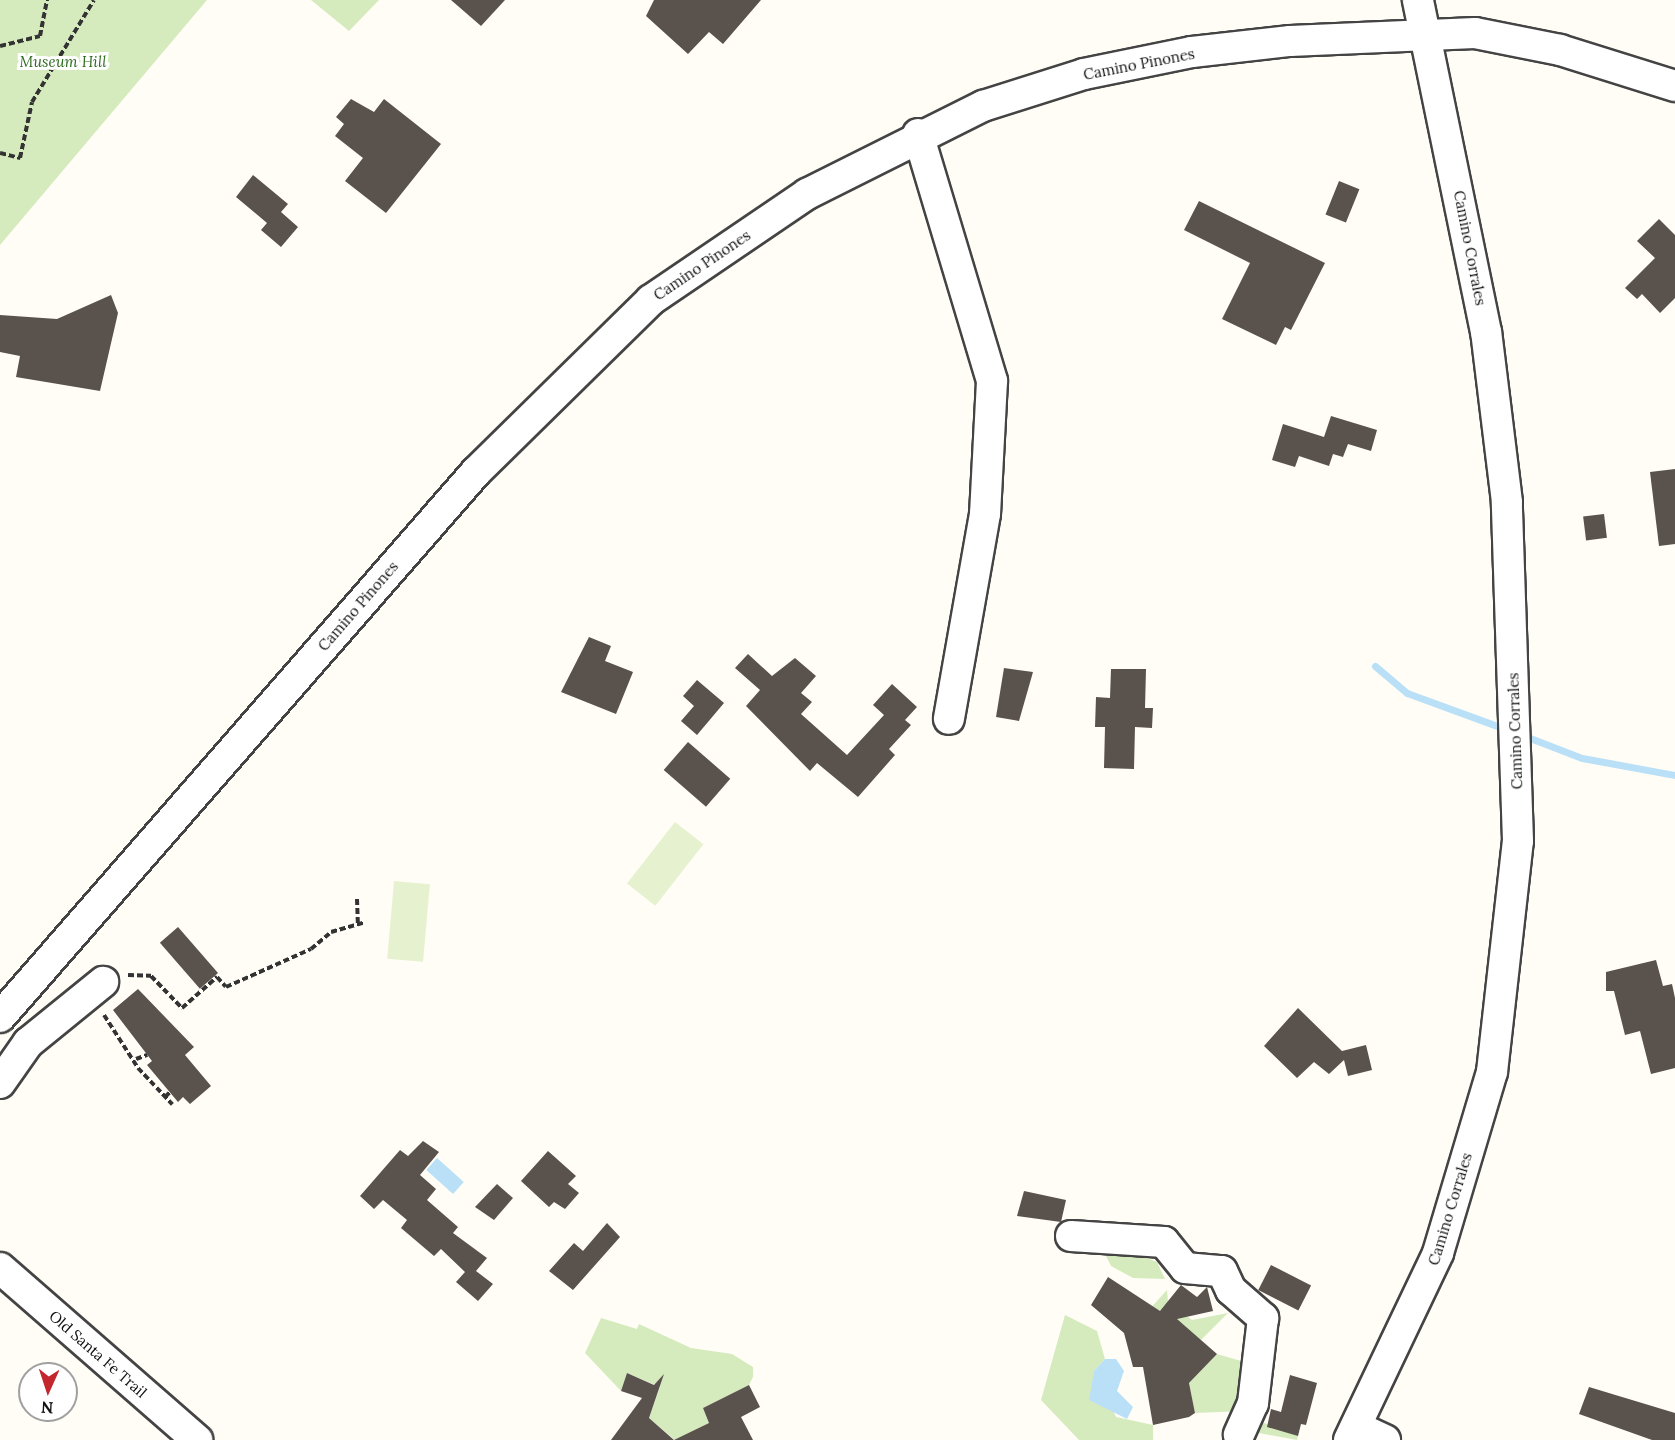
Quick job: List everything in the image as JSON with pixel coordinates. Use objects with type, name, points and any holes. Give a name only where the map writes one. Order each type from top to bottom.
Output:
[{"type":"street","name":"Camino Corrales","points":[[1353,1434],[1438,1253],[1492,1072],[1518,841],[1507,502],[1486,332],[1418,0]]},
{"type":"street","name":"Camino Pinones","points":[[0,1017],[476,472],[651,300],[807,194],[918,134],[983,106],[1084,74],[1192,52],[1426,34],[1475,33],[1560,50],[1675,86]]},
{"type":"street","points":[[918,134],[992,381],[985,514],[976,576],[949,719]]},
{"type":"street","points":[[0,1083],[28,1043],[110,980]]},
{"type":"street","points":[[1071,1236],[1164,1242],[1185,1268],[1222,1271],[1231,1290],[1263,1317],[1253,1403],[1239,1435]]},
{"type":"street","name":"Old Santa Fe Trail","points":[[0,1268],[197,1440]]},
{"type":"street","points":[[1353,1434],[1385,1440]]},
{"type":"path","points":[[0,46],[40,36],[47,0]]},
{"type":"path","points":[[0,153],[20,158],[32,102],[94,0]]},
{"type":"path","points":[[357,899],[358,923]]},
{"type":"path","points":[[110,980],[150,976],[182,1008],[217,977],[226,987],[364,922]]},
{"type":"path","points":[[104,1015],[136,1059],[138,1068],[172,1104]]},
{"type":"path","points":[[136,1059],[147,1055]]},
{"type":"path","points":[[165,1097],[170,1092]]},
{"type":"green space","name":"Museum Hill","points":[[0,0],[207,0],[0,245]]},
{"type":"green space","points":[[311,0],[379,0],[349,31]]},
{"type":"green space","points":[[675,822],[703,844],[655,906],[627,883]]},
{"type":"green space","points":[[394,881],[430,884],[423,962],[387,959]]},
{"type":"green space","points":[[1121,1248],[1157,1262],[1165,1279],[1133,1278],[1111,1266],[1106,1256]]},
{"type":"green space","points":[[1167,1290],[1168,1302],[1192,1320],[1228,1313],[1201,1340],[1146,1313]]},
{"type":"green space","points":[[1065,1315],[1097,1331],[1105,1359],[1094,1371],[1116,1417],[1153,1425],[1153,1440],[1079,1440],[1041,1400]]},
{"type":"green space","points":[[601,1318],[637,1329],[639,1324],[691,1348],[732,1354],[753,1367],[753,1377],[749,1385],[703,1408],[709,1423],[675,1440],[649,1418],[660,1387],[627,1373],[621,1391],[585,1353]]},
{"type":"green space","points":[[1217,1354],[1248,1363],[1243,1411],[1195,1413],[1189,1383]]},
{"type":"green space","points":[[1254,1419],[1298,1436],[1297,1440],[1259,1433],[1252,1428]]},
{"type":"water","points":[[437,1158],[464,1182],[453,1194],[426,1170]]},
{"type":"water","points":[[1105,1359],[1116,1359],[1124,1371],[1117,1391],[1133,1407],[1127,1419],[1089,1400],[1094,1371]]},
{"type":"building","points":[[451,0],[505,0],[481,26]]},
{"type":"building","points":[[654,0],[761,0],[723,44],[709,32],[688,54],[646,16]]},
{"type":"building","points":[[351,99],[374,112],[384,99],[441,144],[386,213],[345,181],[363,158],[335,136],[344,124],[336,117]]},
{"type":"building","points":[[253,175],[288,204],[281,212],[298,227],[281,247],[261,230],[267,223],[236,197]]},
{"type":"building","points":[[1339,181],[1359,189],[1346,223],[1326,214]]},
{"type":"building","points":[[1199,201],[1325,263],[1291,330],[1285,327],[1276,345],[1222,319],[1250,263],[1184,230]]},
{"type":"building","points":[[1659,219],[1675,235],[1675,298],[1660,313],[1642,294],[1637,299],[1625,288],[1655,258],[1637,241]]},
{"type":"building","points":[[111,295],[118,313],[100,391],[16,377],[20,356],[0,352],[0,315],[57,319]]},
{"type":"building","points":[[1331,416],[1377,430],[1371,451],[1348,444],[1343,457],[1333,454],[1329,466],[1299,456],[1295,467],[1272,460],[1283,424],[1324,437]]},
{"type":"building","points":[[1675,469],[1675,544],[1659,546],[1650,472]]},
{"type":"building","points":[[1604,514],[1607,538],[1586,540],[1583,517]]},
{"type":"building","points":[[589,637],[611,646],[605,661],[633,672],[616,714],[561,692]]},
{"type":"building","points":[[748,654],[772,676],[795,658],[816,676],[801,693],[812,702],[801,714],[847,755],[884,715],[873,705],[892,684],[917,707],[905,720],[911,725],[889,749],[895,755],[858,797],[817,763],[810,771],[746,706],[760,690],[735,668]]},
{"type":"building","points":[[1004,668],[1033,672],[1019,721],[996,717]]},
{"type":"building","points":[[1111,669],[1146,669],[1145,708],[1153,708],[1152,728],[1135,727],[1134,769],[1104,768],[1105,727],[1095,727],[1096,697],[1110,698]]},
{"type":"building","points":[[697,680],[724,703],[697,735],[681,721],[694,706],[683,696]]},
{"type":"building","points":[[688,742],[730,779],[706,807],[664,770]]},
{"type":"building","points":[[178,927],[218,973],[200,989],[160,943]]},
{"type":"building","points":[[1656,960],[1663,986],[1672,984],[1675,998],[1675,1068],[1651,1074],[1640,1031],[1625,1035],[1614,991],[1606,991],[1606,972]]},
{"type":"building","points":[[138,989],[194,1047],[185,1055],[211,1086],[190,1104],[183,1097],[178,1102],[147,1065],[152,1061],[113,1010]]},
{"type":"building","points":[[1298,1008],[1342,1051],[1366,1045],[1372,1070],[1348,1076],[1344,1060],[1329,1074],[1314,1062],[1297,1078],[1264,1046]]},
{"type":"building","points":[[423,1141],[439,1152],[420,1175],[436,1189],[427,1200],[458,1227],[453,1233],[487,1258],[476,1271],[493,1284],[478,1301],[456,1282],[465,1272],[441,1249],[434,1256],[401,1228],[407,1220],[383,1200],[374,1209],[360,1196],[400,1150],[408,1156]]},
{"type":"building","points":[[548,1151],[576,1176],[568,1184],[579,1193],[565,1209],[554,1202],[549,1207],[521,1181]]},
{"type":"building","points":[[497,1184],[513,1198],[494,1220],[475,1207]]},
{"type":"building","points":[[1024,1191],[1066,1200],[1061,1222],[1017,1216]]},
{"type":"building","points":[[607,1223],[620,1237],[573,1290],[549,1271],[574,1243],[583,1251]]},
{"type":"building","points":[[1271,1265],[1311,1285],[1298,1310],[1258,1290]]},
{"type":"building","points":[[1108,1277],[1160,1311],[1181,1285],[1197,1297],[1207,1287],[1213,1311],[1177,1319],[1217,1354],[1189,1383],[1195,1413],[1189,1417],[1153,1425],[1143,1367],[1133,1367],[1124,1333],[1091,1305]]},
{"type":"building","points":[[627,1373],[654,1385],[664,1374],[649,1418],[674,1440],[611,1440],[642,1398],[621,1391]]},
{"type":"building","points":[[1290,1375],[1317,1383],[1306,1425],[1301,1424],[1298,1436],[1267,1427],[1271,1409],[1281,1412]]},
{"type":"building","points":[[749,1385],[760,1407],[741,1417],[753,1440],[674,1440],[709,1423],[703,1408]]},
{"type":"building","points":[[1589,1387],[1675,1413],[1675,1440],[1652,1440],[1579,1414]]},
{"type":"waterway","points":[[1375,666],[1407,693],[1508,730]]},
{"type":"waterway","points":[[1522,735],[1582,758],[1675,775]]}]
